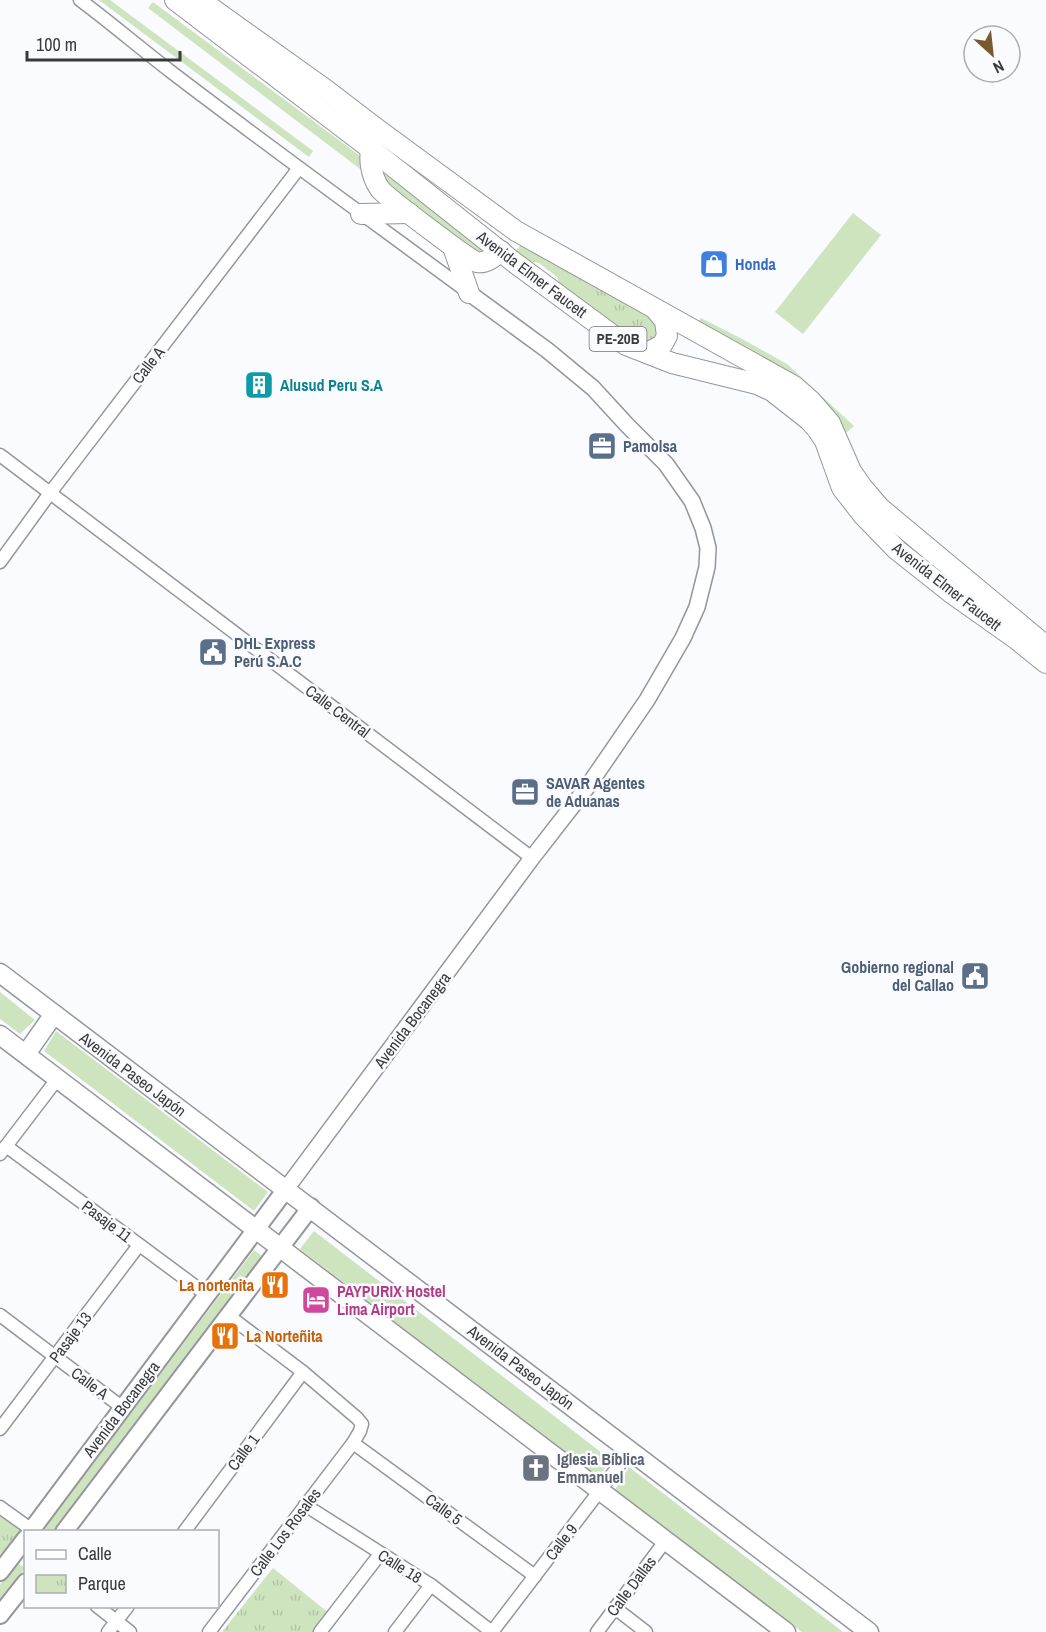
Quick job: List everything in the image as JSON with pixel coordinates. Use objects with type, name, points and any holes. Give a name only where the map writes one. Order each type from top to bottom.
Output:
[{"type":"highway","name":"Avenida Elmer Faucett","points":[[175,0],[271,62],[327,90],[516,231],[794,386],[830,423],[851,471],[862,488],[880,508],[1046,646]]},
{"type":"highway","name":"Avenida Elmer Faucett","points":[[200,0],[371,149],[515,263],[626,345],[672,363],[757,384],[772,391],[817,429],[825,441],[842,488],[863,515],[897,550],[1046,663]]},
{"type":"highway","points":[[377,129],[371,149],[372,173],[381,190],[453,247],[476,262],[486,261],[501,251]]},
{"type":"highway","points":[[362,214],[409,213]]},
{"type":"highway","points":[[453,247],[469,292]]},
{"type":"highway","points":[[647,353],[662,345],[667,336],[664,321],[655,308]]},
{"type":"main road","name":"Avenida Paseo Japón","points":[[0,973],[869,1632]]},
{"type":"main road","points":[[26,1054],[54,1014]]},
{"type":"main road","points":[[0,1035],[786,1632]]},
{"type":"main road","name":"Avenida Bocanegra","points":[[33,1530],[286,1189]]},
{"type":"main road","name":"Avenida Bocanegra","points":[[66,1530],[310,1207]]},
{"type":"main road","name":"Avenida Bocanegra","points":[[0,1572],[24,1542]]},
{"type":"main road","points":[[0,1615],[24,1585]]},
{"type":"street","points":[[80,0],[299,168],[469,292]]},
{"type":"street","name":"Calle A","points":[[0,562],[50,493],[299,168]]},
{"type":"street","name":"Avenida Bocanegra","points":[[286,1189],[588,786],[647,700],[683,638],[697,607],[707,567],[708,548],[703,528],[692,501],[666,464],[593,388],[547,350],[469,292]]},
{"type":"street","name":"Calle Central","points":[[0,455],[532,858]]},
{"type":"street","points":[[3,1150],[58,1078]]},
{"type":"street","name":"Pasaje 11","points":[[3,1150],[207,1295]]},
{"type":"street","name":"Pasaje 13","points":[[2,1421],[55,1356],[139,1245]]},
{"type":"street","name":"Calle A","points":[[0,1315],[123,1408]]},
{"type":"street","points":[[229,1316],[303,1372]]},
{"type":"street","name":"Calle Los Rosales","points":[[209,1632],[360,1431],[362,1424],[357,1418],[303,1372]]},
{"type":"street","name":"Calle 1","points":[[185,1530],[303,1372]]},
{"type":"street","name":"Calle 5","points":[[353,1443],[535,1576]]},
{"type":"street","name":"Calle 9","points":[[492,1632],[630,1451]]},
{"type":"street","name":"Calle 18","points":[[305,1505],[430,1585],[492,1632]]},
{"type":"street","points":[[0,1507],[24,1537]]},
{"type":"street","name":"Calle Dallas","points":[[597,1632],[666,1540]]},
{"type":"street","points":[[320,1632],[381,1554]]},
{"type":"street","points":[[395,1632],[430,1585]]},
{"type":"street","points":[[100,1608],[130,1632]]},
{"type":"street","points":[[108,1632],[127,1608]]},
{"type":"street","points":[[615,1608],[646,1632]]},
{"type":"green space","points":[[99,0],[110,0],[313,151],[309,157]]},
{"type":"green space","points":[[153,2],[484,248],[487,253],[476,257],[148,8]]},
{"type":"green space","points":[[853,213],[881,235],[803,334],[775,312]]},
{"type":"green space","points":[[524,242],[655,317],[658,330],[653,338],[648,341],[632,339],[559,283],[557,277],[539,263],[532,262],[517,252]]},
{"type":"green space","points":[[701,318],[787,364],[854,426],[842,433],[694,326]]},
{"type":"green space","points":[[0,992],[35,1020],[20,1034],[0,1019]]},
{"type":"green space","points":[[56,1031],[268,1192],[254,1211],[44,1051]]},
{"type":"green space","points":[[314,1231],[611,1460],[598,1478],[300,1249]]},
{"type":"green space","points":[[254,1250],[262,1256],[56,1530],[43,1530]]},
{"type":"green space","points":[[629,1467],[843,1632],[802,1632],[614,1491]]},
{"type":"green space","points":[[0,1513],[23,1530],[0,1561]]},
{"type":"green space","points":[[17,1562],[24,1567],[0,1602],[0,1585]]},
{"type":"green space","points":[[273,1568],[330,1614],[315,1632],[222,1632]]},
{"type":"place","name":"Honda","points":[[714,264]]},
{"type":"place","name":"Alusud Peru S.A","points":[[259,385]]},
{"type":"place","name":"Pamolsa","points":[[602,446]]},
{"type":"place","name":"DHL Express Perú S.A.C","points":[[213,652]]},
{"type":"place","name":"SAVAR Agentes de Aduanas","points":[[525,792]]},
{"type":"place","name":"Gobierno regional del Callao","points":[[975,976]]},
{"type":"place","name":"La nortenita","points":[[275,1285]]},
{"type":"place","name":"PAYPURIX Hostel Lima Airport","points":[[316,1300]]},
{"type":"place","name":"La Norteñita","points":[[225,1336]]},
{"type":"place","name":"Iglesia Bíblica Emmanuel","points":[[536,1468]]}]
